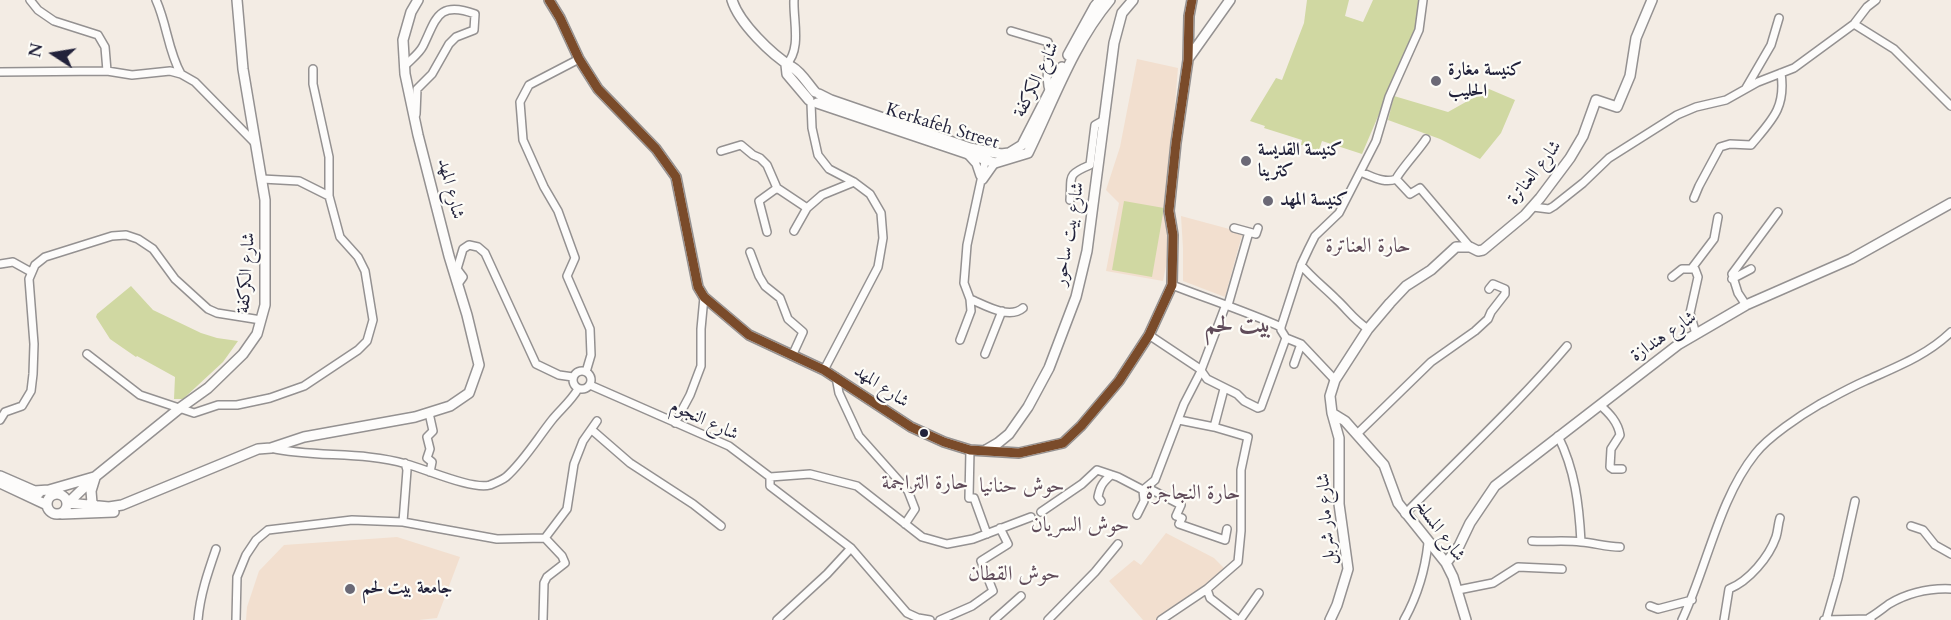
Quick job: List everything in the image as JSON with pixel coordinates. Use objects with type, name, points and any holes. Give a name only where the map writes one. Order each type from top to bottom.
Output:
[{"type":"street","points":[[30,0],[38,10],[54,21],[98,34],[105,47],[106,71]]},
{"type":"street","points":[[156,0],[163,15],[174,61],[181,74]]},
{"type":"street","name":"شارع الكركفة","points":[[68,503],[96,476],[208,388],[243,354],[257,334],[265,305],[266,216],[243,69],[237,0]]},
{"type":"street","name":"شارع المهد","points":[[68,503],[109,507],[122,505],[258,449],[271,448],[304,437],[416,417],[450,406],[469,393],[479,365],[468,315],[415,122],[404,67],[403,40],[411,12],[418,0]]},
{"type":"street","points":[[549,0],[598,89],[656,148],[676,177],[698,286],[704,297],[701,366],[690,395],[675,423]]},
{"type":"street","points":[[732,0],[740,16],[786,64],[787,74],[814,98],[812,128],[818,154],[829,169],[854,182],[870,194],[880,213],[883,238],[878,267],[824,370]]},
{"type":"street","points":[[786,64],[791,60],[796,31],[794,0]]},
{"type":"street","name":"شارع الكركفة","points":[[814,98],[831,100],[888,118],[986,156],[1009,153],[1022,145],[1052,94],[1085,23],[1100,0]]},
{"type":"street","name":"Kerkafeh Street","points":[[814,98],[968,155],[986,156],[996,163],[1028,153],[1052,94],[1096,16],[1110,0]]},
{"type":"street","name":"شارع بيت ساحور","points":[[986,450],[1009,434],[1028,407],[1060,343],[1076,297],[1087,252],[1114,43],[1122,13],[1133,0]]},
{"type":"street","points":[[1192,0],[1189,16],[1188,60],[1169,211],[1173,235],[1172,285],[1281,327]]},
{"type":"street","points":[[1188,60],[1230,0]]},
{"type":"street","points":[[1335,380],[1301,344],[1286,338],[1281,327],[1301,266],[1315,236],[1339,213],[1376,141],[1389,97],[1419,30],[1424,0]]},
{"type":"street","name":"شارع العناترة","points":[[1335,380],[1368,329],[1406,286],[1431,270],[1456,247],[1482,250],[1533,207],[1570,158],[1583,136],[1596,100],[1617,107],[1630,76],[1636,38],[1652,0]]},
{"type":"street","points":[[1533,207],[1554,206],[1609,158],[1686,110],[1726,100],[1821,50],[1854,24],[1867,7],[1876,0]]},
{"type":"street","points":[[404,67],[422,48],[438,12],[444,7],[465,8],[475,14],[474,30],[456,37],[449,44],[432,74],[417,89],[415,122]]},
{"type":"street","points":[[1746,88],[1772,45],[1779,18]]},
{"type":"street","points":[[1854,24],[1893,50],[1951,106]]},
{"type":"street","points":[[1011,31],[1048,42],[1050,51],[1047,82],[1052,94]]},
{"type":"street","points":[[579,58],[529,85],[520,102],[523,140],[558,212],[575,258],[567,276],[590,329],[591,355],[586,372]]},
{"type":"street","points":[[87,354],[140,394],[194,413],[218,405],[237,405],[304,386],[358,350],[367,341],[373,320],[365,271],[358,258],[340,237],[329,196],[329,157],[313,84],[313,69]]},
{"type":"street","points":[[0,72],[106,71],[132,75],[170,71],[181,74],[195,82],[254,142]]},
{"type":"street","points":[[1694,198],[1720,147],[1730,144],[1751,145],[1772,120],[1782,102],[1781,73]]},
{"type":"street","points":[[1070,201],[1072,175],[1075,171],[1090,165],[1095,125],[1104,120]]},
{"type":"street","points":[[1360,172],[1390,182],[1396,179],[1426,139]]},
{"type":"street","points":[[721,151],[741,145],[767,165],[777,188],[807,208]]},
{"type":"street","points":[[968,155],[978,168],[980,185]]},
{"type":"street","points":[[960,340],[969,319],[970,299],[964,284],[965,260],[986,156]]},
{"type":"street","points":[[980,185],[996,163]]},
{"type":"street","points":[[262,179],[299,181],[329,196]]},
{"type":"street","points":[[1396,179],[1410,194],[1420,188],[1470,247]]},
{"type":"street","points":[[794,231],[807,208],[822,195],[854,182]]},
{"type":"street","points":[[767,232],[759,201],[777,188]]},
{"type":"street","name":"شارع هندازة","points":[[1446,563],[1459,546],[1470,523],[1495,486],[1679,344],[1746,305],[1851,259],[1951,203]]},
{"type":"street","points":[[1746,305],[1732,279],[1732,274],[1778,212]]},
{"type":"street","points":[[1692,268],[1713,239],[1718,217]]},
{"type":"street","points":[[1239,227],[1256,234],[1258,228]]},
{"type":"street","points":[[1137,515],[1144,501],[1146,489],[1155,480],[1225,307],[1228,305],[1249,232]]},
{"type":"street","points":[[0,420],[6,412],[22,406],[31,391],[33,344],[29,279],[35,265],[45,257],[112,236],[126,235],[138,239],[153,249],[175,279],[208,309],[217,313],[261,320]]},
{"type":"street","points":[[458,284],[463,277],[457,270],[463,249],[469,245],[478,247],[485,254],[536,364],[559,375],[573,377]]},
{"type":"street","points":[[750,252],[765,286],[780,298],[788,319],[803,332],[792,356]]},
{"type":"street","points":[[0,264],[13,262],[31,272]]},
{"type":"street","points":[[1301,266],[1337,299],[1355,321],[1368,329]]},
{"type":"street","points":[[1672,277],[1682,269],[1695,269],[1698,277],[1690,313],[1696,334]]},
{"type":"street","points":[[1732,279],[1751,269]]},
{"type":"street","points":[[1357,434],[1431,362],[1474,332],[1488,319],[1505,294],[1505,289],[1493,284],[1489,289]]},
{"type":"street","name":"شارع المهد","points":[[704,297],[749,335],[824,370],[911,427],[944,442],[970,450],[1019,453],[1063,443],[1081,426],[1119,381],[1149,335],[1172,285]]},
{"type":"street","points":[[970,299],[1002,311],[1014,313],[1023,308]]},
{"type":"street","points":[[985,354],[1002,311]]},
{"type":"street","points":[[1682,620],[1692,600],[1731,492],[1756,452],[1770,439],[1817,406],[1862,382],[1924,354],[1951,332]]},
{"type":"street","points":[[1149,335],[1200,369],[1207,379],[1258,408],[1261,407],[1286,338]]},
{"type":"street","points":[[1293,364],[1301,344]]},
{"type":"street","points":[[1405,514],[1529,390],[1567,346]]},
{"type":"street","points":[[573,377],[578,372],[586,372]]},
{"type":"street","points":[[578,389],[585,389],[590,385],[591,379],[586,372]]},
{"type":"street","points":[[573,377],[573,382],[578,389]]},
{"type":"street","points":[[836,377],[838,393],[860,436],[908,491],[915,509],[905,524]]},
{"type":"street","name":"شارع مار شربل","points":[[1330,620],[1337,606],[1348,569],[1339,504],[1340,438],[1332,413],[1330,396],[1335,380]]},
{"type":"street","name":"شارع النجوم","points":[[590,385],[729,446],[770,477],[770,486],[851,548]]},
{"type":"street","points":[[1214,428],[1224,388]]},
{"type":"street","points":[[271,448],[294,453],[352,455],[405,463],[473,485],[488,486],[505,478],[578,389]]},
{"type":"street","points":[[1600,405],[1619,427],[1620,435],[1611,449],[1610,466],[1614,469],[1622,469]]},
{"type":"street","points":[[429,413],[432,431],[427,437],[430,449],[427,458],[432,462],[430,472]]},
{"type":"street","name":"شارع المسلخ","points":[[1332,413],[1346,421],[1384,465],[1398,503],[1446,563],[1458,590],[1463,618]]},
{"type":"street","points":[[1161,620],[1172,617],[1238,562],[1241,531],[1241,470],[1248,437],[1179,420]]},
{"type":"street","points":[[545,538],[567,509],[574,464],[583,441],[597,421]]},
{"type":"street","points":[[592,430],[630,463],[693,504],[721,526]]},
{"type":"street","points":[[1558,436],[1568,456],[1579,501],[1581,542]]},
{"type":"street","name":"شارع المهد","points":[[62,514],[110,513],[141,505],[271,448]]},
{"type":"street","points":[[970,450],[969,498],[974,498],[987,534]]},
{"type":"street","points":[[403,522],[407,470],[405,463]]},
{"type":"street","points":[[1041,512],[1082,484],[1097,470],[1181,504],[1176,516],[1182,518],[1179,524],[1225,540],[1227,529]]},
{"type":"street","points":[[770,477],[810,474],[857,486],[922,537],[946,544],[973,539],[1031,517]]},
{"type":"street","points":[[1101,501],[1098,497],[1102,482],[1111,474]]},
{"type":"street","points":[[0,476],[34,491],[53,495],[64,496],[68,503],[66,510],[62,514],[55,515],[50,512],[47,501],[53,495],[66,486]]},
{"type":"street","points":[[34,491],[66,486],[96,476]]},
{"type":"street","points":[[96,476],[91,497],[92,503],[96,506]]},
{"type":"street","points":[[0,483],[47,505]]},
{"type":"street","points":[[1855,501],[1838,578],[1825,620],[1871,619],[1892,603],[1910,594],[1936,589],[1951,589]]},
{"type":"street","points":[[1724,620],[1729,589],[1740,585],[1762,561],[1776,536],[1780,518]]},
{"type":"street","points":[[236,620],[237,576],[246,555],[256,540],[268,530],[341,521],[403,522],[497,539],[545,538],[562,556],[565,563],[547,577],[544,583],[543,620]]},
{"type":"street","points":[[1911,526],[1923,530],[1935,545],[1951,554]]},
{"type":"street","points":[[940,620],[972,606],[993,591],[981,561],[1008,544],[1000,528]]},
{"type":"street","points":[[1532,541],[1581,542],[1605,547],[1620,547]]},
{"type":"street","points":[[1404,620],[1419,589],[1428,543]]},
{"type":"street","points":[[1048,620],[1118,544]]},
{"type":"street","points":[[777,620],[827,574],[851,548],[907,613],[930,620]]},
{"type":"street","points":[[198,620],[203,588],[216,549]]},
{"type":"street","points":[[1458,590],[1493,583],[1518,567],[1562,569]]},
{"type":"street","points":[[1207,589],[1210,598],[1239,620],[1259,593]]},
{"type":"street","points":[[994,620],[1021,596]]},
{"type":"street","points":[[1650,606],[1658,609],[1692,600]]},
{"type":"shaded area","points":[[1137,59],[1178,68],[1166,210],[1169,251],[1163,281],[1106,271],[1119,203],[1106,190],[1120,147]]},
{"type":"shaded area","points":[[1181,216],[1233,230],[1242,235],[1225,297],[1183,281]]},
{"type":"shaded area","points":[[1166,533],[1214,558],[1226,570],[1158,620],[1143,620],[1109,581],[1134,560],[1141,565]]},
{"type":"shaded area","name":"جامعة بيت لحم","points":[[397,537],[460,557],[437,618],[419,620],[246,620],[247,607],[259,571],[284,545]]},
{"type":"green space","points":[[1307,0],[1349,0],[1345,16],[1363,22],[1373,0],[1422,0],[1416,27],[1362,154],[1322,141],[1318,153],[1301,145],[1302,140],[1250,121],[1276,78],[1282,80],[1304,23]]},
{"type":"green space","points":[[1489,89],[1515,100],[1501,133],[1480,159],[1440,139],[1388,120],[1394,96],[1448,112]]},
{"type":"green space","points":[[1124,201],[1164,208],[1152,277],[1112,270]]},
{"type":"green space","points":[[131,286],[153,310],[201,333],[238,341],[223,362],[183,399],[174,399],[175,377],[136,357],[110,339],[96,317]]},
{"type":"transit line","points":[[549,0],[579,59],[598,89],[656,149],[676,177],[698,287],[704,297],[749,335],[824,370],[911,427],[944,442],[970,450],[1019,453],[1063,443],[1081,426],[1119,381],[1149,335],[1172,285],[1173,235],[1169,211],[1188,60],[1189,16],[1192,0]]},
{"type":"place","name":"كنيسة مغارة الحليب","points":[[1436,81]]},
{"type":"place","name":"كنيسة القديسة كترينا","points":[[1246,161]]},
{"type":"place","name":"كنيسة المهد","points":[[1268,201]]},
{"type":"place","name":"جامعة بيت لحم","points":[[350,589]]},
{"type":"district","name":"حارة العناترة","points":[[1368,247]]},
{"type":"district","name":"بيت لحم","points":[[1238,326]]},
{"type":"district","name":"حارة التراجمة","points":[[925,484]]},
{"type":"district","name":"حوش حنانيا","points":[[1022,487]]},
{"type":"district","name":"حارة النجاجرة","points":[[1193,494]]},
{"type":"district","name":"حوش السريان","points":[[1080,526]]},
{"type":"district","name":"حوش القطان","points":[[1014,575]]}]
